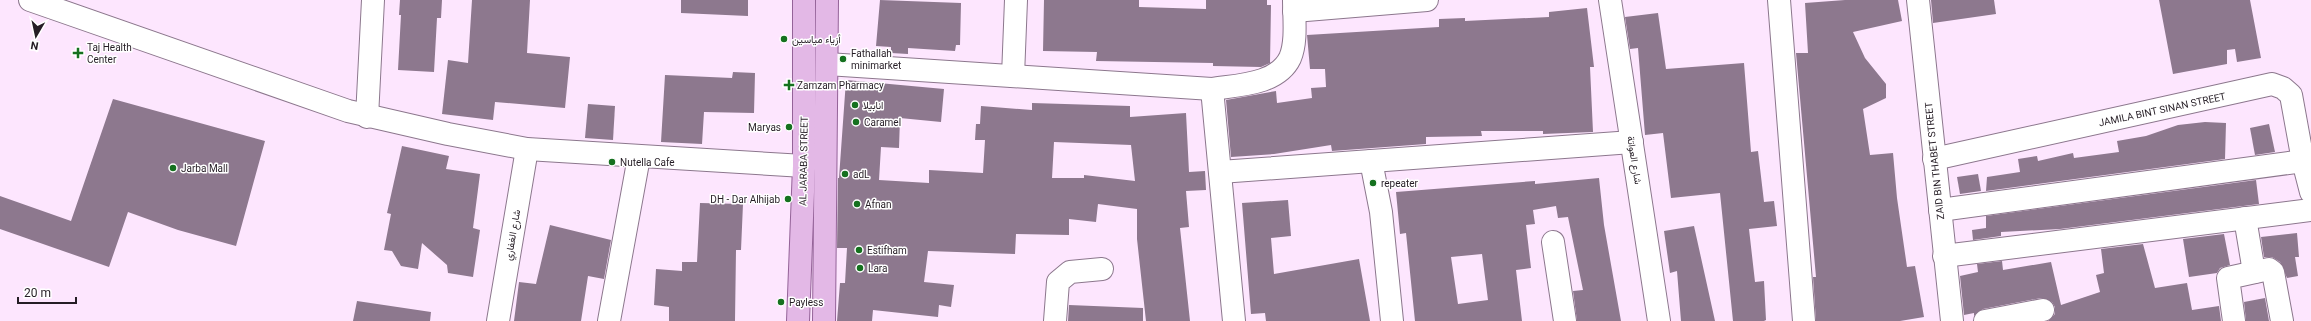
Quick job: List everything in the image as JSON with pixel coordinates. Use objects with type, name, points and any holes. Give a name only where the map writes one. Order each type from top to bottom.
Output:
[{"type":"main road","name":"AL JARABA STREET","points":[[798,321],[804,166],[804,0]]},
{"type":"main road","points":[[824,321],[828,0]]},
{"type":"main road","points":[[802,206],[826,207]]},
{"type":"street","points":[[30,0],[367,117],[527,150],[804,166]]},
{"type":"street","points":[[367,117],[373,0]]},
{"type":"street","points":[[1013,76],[1016,0]]},
{"type":"street","points":[[827,64],[1212,89],[1253,83],[1279,72],[1289,59],[1293,45],[1294,5],[1428,0]]},
{"type":"street","name":"شارع العواتة","points":[[1610,0],[1659,321]]},
{"type":"street","points":[[1779,0],[1804,321]]},
{"type":"street","name":"ZAID BIN THABET STREET","points":[[1918,0],[1952,321]]},
{"type":"street","name":"JAMILA BINT SINAN STREET","points":[[1934,159],[2272,84],[2283,88],[2291,95],[2303,161],[2311,192]]},
{"type":"street","points":[[1212,89],[1234,321]]},
{"type":"street","points":[[1220,172],[1632,142]]},
{"type":"street","name":"شارع الغفاري","points":[[498,321],[527,150]]},
{"type":"street","points":[[609,321],[639,157]]},
{"type":"street","points":[[1371,161],[1381,212],[1392,321]]},
{"type":"street","points":[[1940,210],[2303,161]]},
{"type":"street","points":[[1944,256],[2311,210]]},
{"type":"street","points":[[2245,218],[2254,272]]},
{"type":"street","points":[[1553,242],[1565,321]]},
{"type":"street","points":[[1054,321],[1058,282],[1070,272],[1102,269]]},
{"type":"street","points":[[2234,321],[2227,281],[2230,276],[2269,269],[2274,272],[2282,321]]},
{"type":"street","points":[[1986,321],[2043,310]]},
{"type":"building","points":[[400,0],[442,0],[441,18],[437,18],[434,72],[398,70],[401,15],[399,15]]},
{"type":"building","points":[[472,0],[530,0],[527,53],[570,57],[565,108],[495,102],[493,120],[442,114],[448,60],[468,63]]},
{"type":"building","points":[[681,0],[748,0],[748,16],[681,13]]},
{"type":"building","points":[[880,0],[961,3],[960,45],[956,45],[955,51],[908,48],[908,54],[891,53],[891,47],[876,46]]},
{"type":"building","points":[[1044,0],[1139,0],[1139,7],[1206,9],[1206,0],[1267,0],[1267,5],[1271,5],[1270,63],[1261,67],[1213,66],[1213,63],[1096,61],[1097,52],[1043,51]]},
{"type":"building","points":[[1845,0],[1898,0],[1902,21],[1853,32],[1865,58],[1886,84],[1886,98],[1863,109],[1870,155],[1893,153],[1897,198],[1907,267],[1915,266],[1924,317],[1900,321],[1816,321],[1813,277],[1816,277],[1796,53],[1808,53],[1805,3]]},
{"type":"building","points":[[1931,0],[1994,0],[1996,14],[1933,23]]},
{"type":"building","points":[[2159,0],[2250,0],[2261,58],[2237,62],[2235,49],[2227,50],[2227,64],[2173,74]]},
{"type":"building","points":[[1587,8],[1594,67],[1590,67],[1593,132],[1543,134],[1543,131],[1481,131],[1482,136],[1426,137],[1426,144],[1332,151],[1331,145],[1274,154],[1231,157],[1226,100],[1276,91],[1277,103],[1312,98],[1311,88],[1326,87],[1325,69],[1310,69],[1307,35],[1439,27],[1439,19],[1465,18],[1465,21],[1549,17],[1549,12]]},
{"type":"building","points":[[1658,13],[1666,69],[1744,63],[1751,152],[1758,151],[1764,202],[1774,201],[1777,226],[1749,229],[1755,282],[1764,281],[1766,320],[1764,321],[1733,321],[1720,193],[1671,198],[1663,133],[1645,135],[1638,48],[1630,49],[1625,17]]},
{"type":"building","points":[[733,72],[755,73],[754,113],[704,112],[702,144],[661,142],[665,75],[732,78]]},
{"type":"building","points":[[846,80],[944,89],[941,122],[900,118],[899,148],[881,147],[879,180],[929,183],[929,170],[983,173],[985,140],[975,140],[976,124],[980,124],[981,106],[1032,110],[1032,103],[1130,106],[1130,117],[1186,113],[1189,172],[1205,171],[1206,190],[1186,191],[1189,227],[1180,228],[1190,321],[1146,321],[1137,239],[1137,209],[1098,204],[1096,222],[1069,219],[1069,235],[1016,234],[1015,254],[928,251],[924,282],[954,285],[951,307],[939,305],[938,317],[873,310],[872,321],[837,321],[840,283],[845,283],[847,248],[837,248],[839,178]],"holes":[[[1054,142],[1131,145],[1135,181],[1084,175],[1084,178],[1052,178]]]},
{"type":"building","name":"Jarba Mall","points":[[113,99],[265,141],[236,246],[178,230],[128,212],[109,267],[0,229],[0,196],[71,221]]},
{"type":"building","points":[[588,104],[615,106],[613,140],[585,138]]},
{"type":"building","points":[[2205,122],[2226,123],[2225,159],[1986,191],[1987,177],[2020,172],[2018,159],[2037,156],[2038,161],[2073,153],[2074,158],[2119,152],[2117,141],[2146,136],[2178,125]]},
{"type":"building","points":[[2269,124],[2275,152],[2255,155],[2250,128]]},
{"type":"building","points":[[402,146],[449,156],[446,169],[480,174],[473,228],[480,230],[473,277],[448,273],[447,265],[422,243],[418,269],[401,266],[392,251],[384,250],[391,214],[387,213]]},
{"type":"building","points":[[1978,174],[1981,191],[1960,194],[1957,177]]},
{"type":"building","points":[[1599,178],[1604,225],[1621,321],[1577,321],[1573,291],[1583,290],[1568,217],[1558,218],[1556,206],[1533,210],[1535,224],[1526,225],[1531,268],[1516,270],[1522,321],[1415,321],[1406,233],[1400,234],[1396,192],[1535,181],[1535,184]],"holes":[[[1482,254],[1488,300],[1458,304],[1451,257]]]},
{"type":"building","points":[[2256,180],[2259,204],[2060,229],[2001,232],[2001,236],[1973,240],[1972,230],[1986,228],[1986,216]]},
{"type":"building","points":[[1288,200],[1291,236],[1271,238],[1274,274],[1359,259],[1370,321],[1266,321],[1265,313],[1251,314],[1242,203]]},
{"type":"building","points":[[700,203],[743,204],[741,250],[736,250],[735,321],[669,321],[669,307],[654,305],[656,269],[682,271],[682,262],[697,262]]},
{"type":"building","points":[[550,225],[611,240],[604,279],[588,276],[581,321],[514,321],[519,282],[536,284]]},
{"type":"building","points":[[1694,226],[1715,321],[1681,321],[1677,271],[1670,273],[1664,231]]},
{"type":"building","points":[[2297,233],[2299,257],[2295,257],[2298,276],[2287,278],[2280,262],[2272,257],[2264,257],[2261,237]]},
{"type":"building","points":[[2224,234],[2230,265],[2220,268],[2217,273],[2189,277],[2183,239]]},
{"type":"building","points":[[2143,244],[2155,288],[2187,283],[2192,310],[2219,306],[2221,321],[2048,321],[2055,314],[2055,307],[2052,302],[2041,298],[1983,309],[1974,316],[1974,313],[1964,315],[1960,276],[1978,272],[1977,264],[2002,261],[2003,270],[2051,262],[2061,305],[2100,292],[2096,275],[2104,273],[2101,249]]},
{"type":"building","points":[[2265,298],[2269,321],[2246,321],[2244,302]]},
{"type":"building","points":[[357,301],[431,312],[430,321],[353,321]]},
{"type":"building","points":[[1069,305],[1143,308],[1143,321],[1068,321]]},
{"type":"place","name":"أزياء مياسين","points":[[784,39]]},
{"type":"place","name":"Taj Health Center","points":[[78,53]]},
{"type":"place","name":"Fathallah minimarket","points":[[843,59]]},
{"type":"place","name":"Zamzam Pharmacy","points":[[789,85]]},
{"type":"place","name":"انابيلا","points":[[855,105]]},
{"type":"place","name":"Caramel","points":[[856,122]]},
{"type":"place","name":"Maryas","points":[[789,127]]},
{"type":"place","name":"Nutella Cafe","points":[[612,162]]},
{"type":"place","name":"Jarba Mall","points":[[173,168]]},
{"type":"place","name":"adL","points":[[845,174]]},
{"type":"place","name":"repeater","points":[[1373,183]]},
{"type":"place","name":"DH - Dar Alhijab","points":[[788,199]]},
{"type":"place","name":"Afnan","points":[[857,204]]},
{"type":"place","name":"Estifham","points":[[859,250]]},
{"type":"place","name":"Lara","points":[[860,268]]},
{"type":"place","name":"Payless","points":[[781,302]]}]
